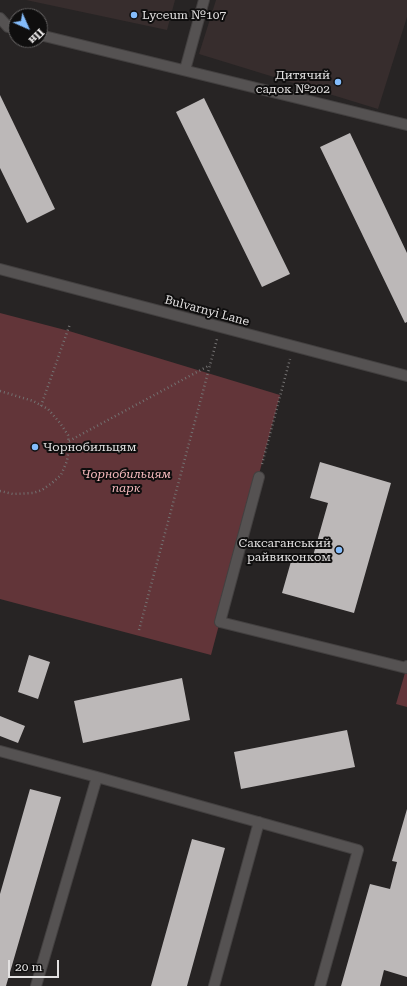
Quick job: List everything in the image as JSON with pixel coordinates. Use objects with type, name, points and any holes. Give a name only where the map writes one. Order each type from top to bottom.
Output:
[{"type":"street","points":[[185,70],[204,0]]},
{"type":"street","points":[[0,18],[8,27]]},
{"type":"street","points":[[48,37],[407,125]]},
{"type":"street","name":"Bulvarnyi Lane","points":[[0,269],[407,376]]},
{"type":"street","points":[[258,477],[220,622],[406,668],[407,666]]},
{"type":"street","points":[[0,751],[358,850],[320,986]]},
{"type":"street","points":[[36,986],[97,777]]},
{"type":"street","points":[[214,986],[259,822]]},
{"type":"path","points":[[41,406],[70,324]]},
{"type":"path","points":[[139,630],[219,327]]},
{"type":"path","points":[[258,477],[293,347]]},
{"type":"path","points":[[68,442],[210,364]]},
{"type":"path","points":[[0,391],[33,401],[48,409],[68,435],[69,447],[67,461],[61,475],[42,490],[33,493],[13,494],[0,491]]},
{"type":"shaded area","name":"Lyceum №107","points":[[26,0],[175,0],[167,30]]},
{"type":"shaded area","name":"Дитячий садок №202","points":[[216,0],[407,0],[407,17],[378,109],[199,54]]},
{"type":"green space","name":"Чорнобильцям парк","points":[[0,313],[69,331],[280,395],[211,655],[0,599]]},
{"type":"green space","points":[[407,666],[407,707],[396,704]]},
{"type":"building","points":[[0,95],[55,209],[27,223],[0,168]]},
{"type":"building","points":[[204,98],[290,274],[262,287],[176,112]]},
{"type":"building","points":[[350,133],[407,253],[407,322],[405,323],[320,147]]},
{"type":"building","points":[[320,462],[391,483],[354,613],[282,593],[292,558],[311,563],[328,503],[310,498]]},
{"type":"building","points":[[29,655],[50,662],[38,699],[18,692]]},
{"type":"building","points":[[182,678],[190,720],[83,743],[74,701]]},
{"type":"building","points":[[0,716],[25,726],[18,743],[0,736]]},
{"type":"building","points":[[347,730],[355,767],[241,789],[234,752]]},
{"type":"building","points":[[30,789],[61,797],[6,986],[0,986],[0,894]]},
{"type":"building","points":[[407,809],[407,977],[384,970],[380,986],[341,986],[370,884],[390,889],[397,862],[392,861]]},
{"type":"building","points":[[192,839],[225,848],[187,986],[151,986]]},
{"type":"place","name":"Lyceum №107","points":[[134,15]]},
{"type":"place","name":"Дитячий садок №202","points":[[338,82]]},
{"type":"place","name":"Чорнобильцям","points":[[35,447]]},
{"type":"place","name":"Саксаганський райвиконком","points":[[339,550]]}]
